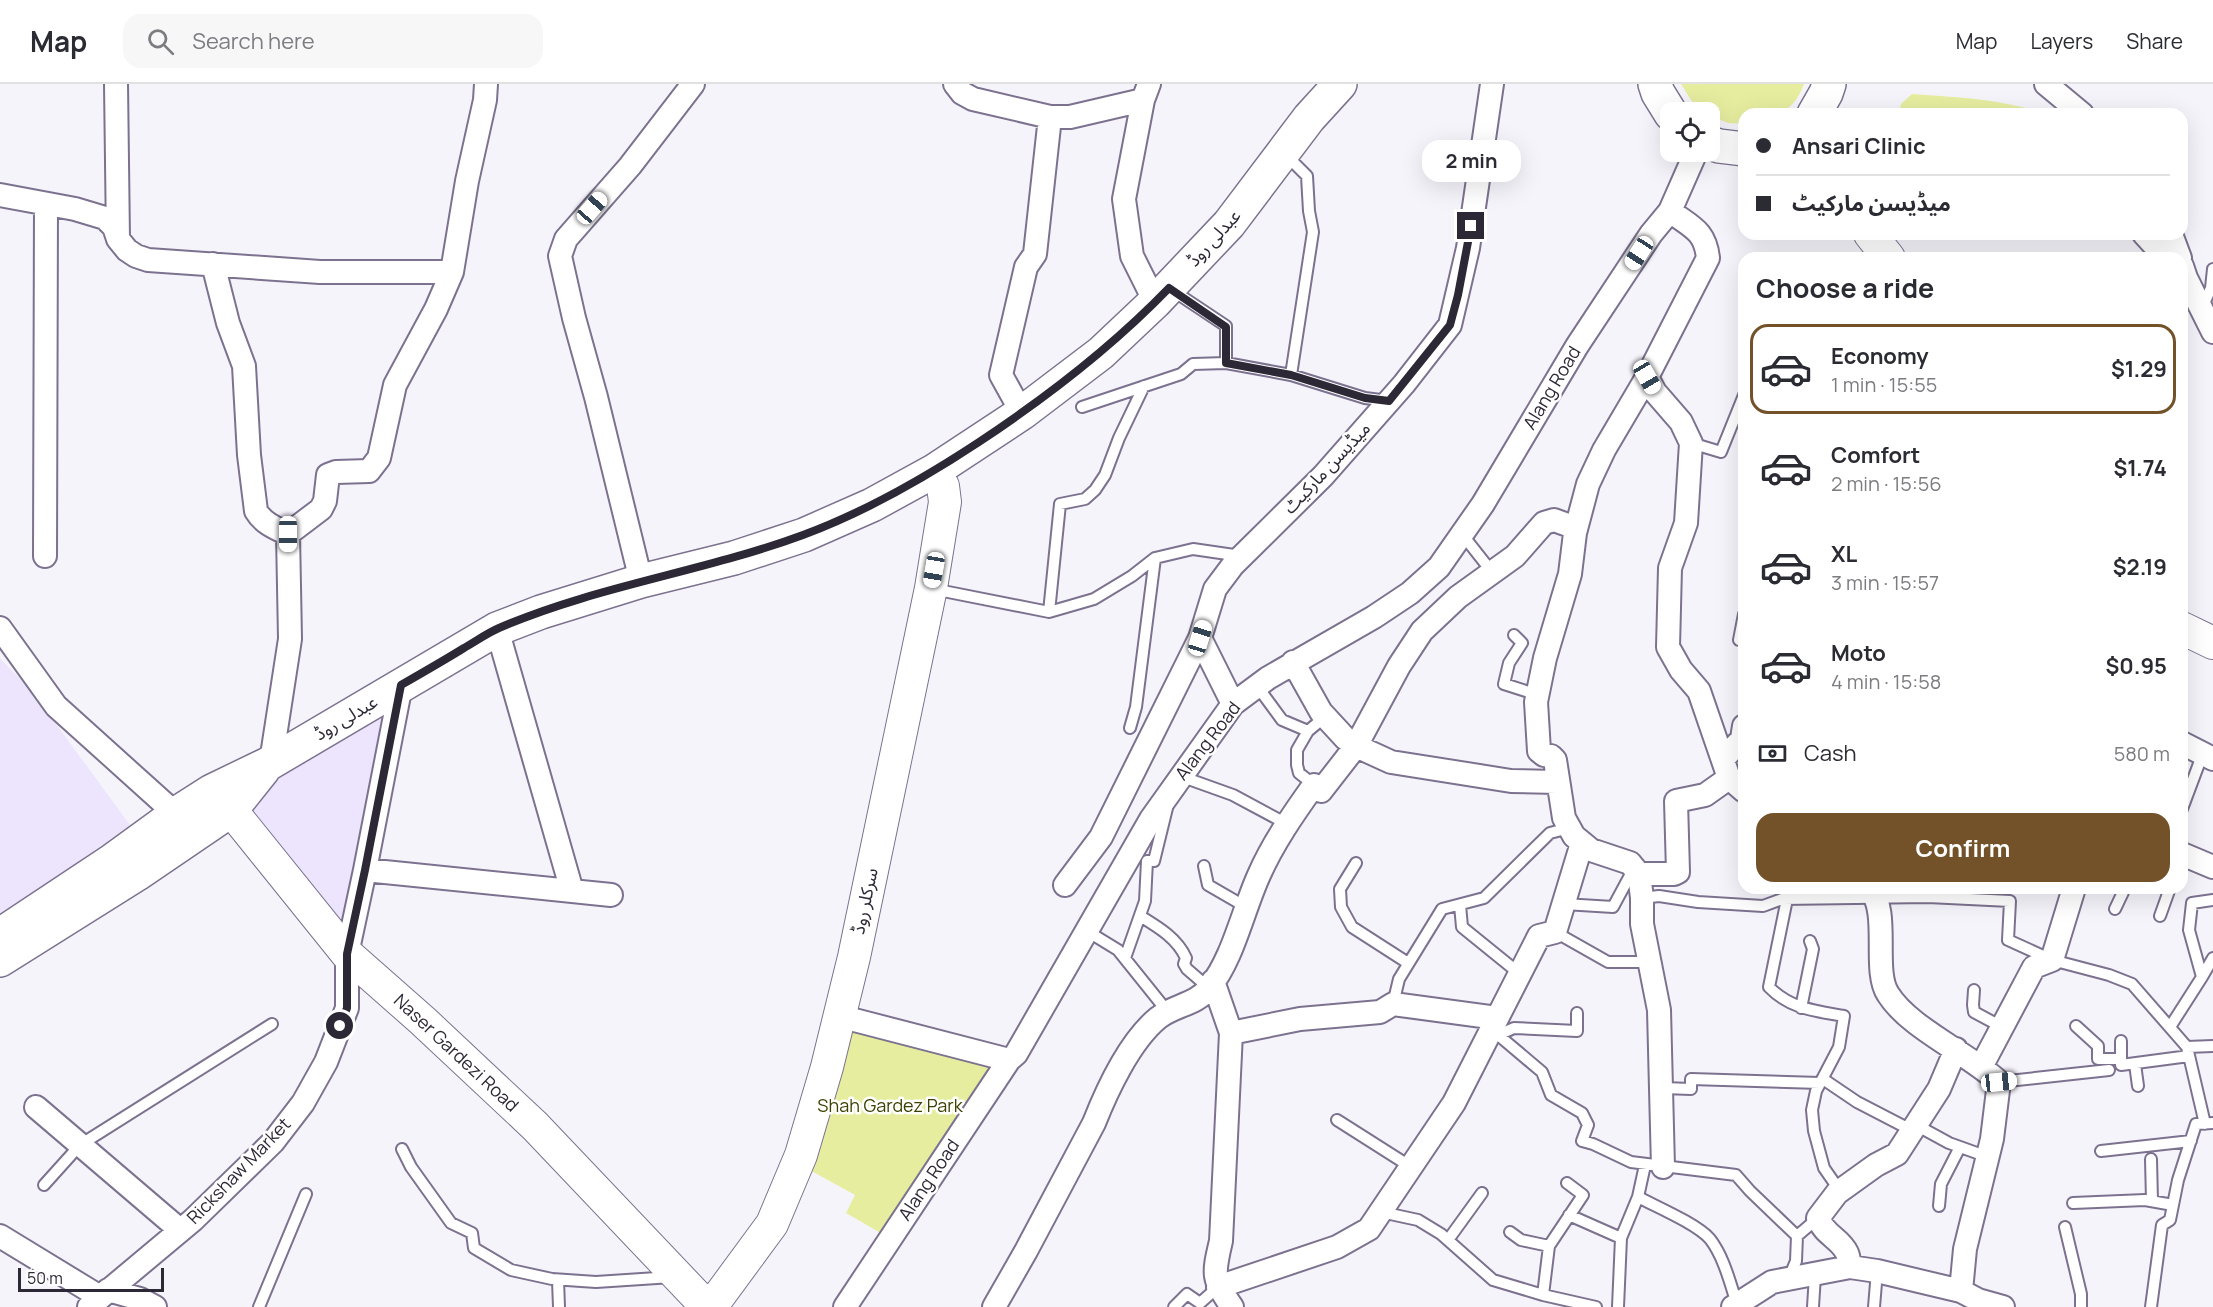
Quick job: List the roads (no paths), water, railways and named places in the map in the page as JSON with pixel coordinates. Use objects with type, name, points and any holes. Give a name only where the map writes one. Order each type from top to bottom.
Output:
[{"type":"main road","name":"عبدلی روڈ","points":[[0,960],[222,801],[269,763],[497,629],[541,612],[641,581],[734,558],[804,535],[872,506],[934,471],[1022,413],[1101,352],[1162,295],[1229,224],[1293,140],[1340,84]]},
{"type":"main road","points":[[1655,84],[1664,102]]},
{"type":"main road","points":[[1817,108],[1829,84]]},
{"type":"main road","points":[[1720,146],[1738,148]]},
{"type":"main road","points":[[1875,240],[1884,252]]},
{"type":"main road","name":"سرکلر روڈ","points":[[709,1307],[772,1224],[801,1155],[827,1067],[922,638],[931,588],[945,502],[943,486],[934,471]]},
{"type":"main road","points":[[2188,631],[2213,643]]},
{"type":"main road","name":"Naser Gardezi Road","points":[[222,801],[347,954],[536,1126],[709,1307]]},
{"type":"main road","name":"عبدلی روڈ","points":[[0,935],[110,862],[187,824]]},
{"type":"street","points":[[116,84],[118,239]]},
{"type":"street","points":[[288,534],[321,509],[325,501],[328,475],[336,472],[365,472],[373,469],[376,464],[395,385],[436,309],[452,272],[467,181],[485,100],[486,84]]},
{"type":"street","points":[[641,581],[560,256],[567,239],[630,166],[693,84]]},
{"type":"street","points":[[955,84],[962,93],[973,99],[1050,117],[1070,117],[1146,92],[1124,199],[1132,256],[1162,295]]},
{"type":"street","name":"میڈیسن مارکیٹ","points":[[1065,885],[1101,837],[1200,638],[1215,589],[1241,556],[1323,477],[1389,401],[1450,325],[1468,248],[1492,84]]},
{"type":"street","points":[[2046,84],[2075,108]]},
{"type":"street","points":[[1022,413],[1001,375],[1026,267],[1035,254],[1050,117]]},
{"type":"street","name":"Alang Road","points":[[845,1307],[1009,1060],[1022,1045],[1151,819],[1176,781],[1233,704],[1293,662],[1374,617],[1410,593],[1439,567],[1488,494],[1577,346],[1651,234],[1670,211],[1692,162]]},
{"type":"street","points":[[0,195],[75,209],[105,218],[114,227],[118,239],[127,250],[148,260],[320,272],[452,272]]},
{"type":"street","points":[[45,556],[46,205]]},
{"type":"street","points":[[1654,1166],[1663,1088],[1659,1010],[1642,924],[1642,898],[1637,871],[1630,863],[1591,850],[1564,818],[1555,760],[1539,751],[1538,695],[1545,658],[1570,574],[1576,528],[1588,484],[1604,450],[1647,377],[1708,258],[1706,243],[1700,233],[1670,211]]},
{"type":"street","points":[[2150,240],[2160,252]]},
{"type":"street","points":[[213,264],[228,323],[244,366],[249,455],[256,511],[260,518],[268,524],[288,534]]},
{"type":"street","points":[[2188,279],[2213,332]]},
{"type":"street","points":[[1647,377],[1655,392],[1681,422],[1691,443],[1686,523],[1670,568],[1668,647],[1681,670],[1699,691],[1732,776]]},
{"type":"street","points":[[994,1307],[1053,1202],[1127,1054],[1156,1019],[1167,1011],[1195,1000],[1211,985],[1227,956],[1259,874],[1287,824],[1314,785],[1321,791],[1356,746],[1399,666],[1422,631],[1458,597],[1515,556],[1544,524],[1554,520],[1576,528]]},
{"type":"street","points":[[269,763],[290,639],[288,534]]},
{"type":"street","points":[[0,628],[56,706],[187,824]]},
{"type":"street","points":[[497,629],[572,891]]},
{"type":"street","points":[[1200,638],[1233,704]]},
{"type":"street","points":[[1293,662],[1326,716],[1346,738],[1356,746],[1390,762],[1511,781],[1557,782]]},
{"type":"street","name":"Rickshaw Market","points":[[98,1298],[180,1230],[273,1142],[303,1103],[326,1062],[347,1008],[347,954],[401,685]]},
{"type":"street","points":[[1637,871],[1674,874],[1678,872],[1676,801],[1705,795],[1732,776],[1738,754]]},
{"type":"street","points":[[1218,1287],[1337,1247],[1369,1229],[1454,1103],[1495,1027],[1539,936],[1556,932],[1564,904],[1576,835]]},
{"type":"street","points":[[2188,856],[2213,867]]},
{"type":"street","points":[[365,870],[611,895]]},
{"type":"street","points":[[1873,894],[1879,914],[1882,972],[1887,993],[1909,1017],[1981,1066],[1999,1082],[1997,1111],[1988,1157],[1965,1249],[1971,1299]]},
{"type":"street","points":[[1981,1066],[2034,967],[2052,960],[2072,894]]},
{"type":"street","points":[[1211,985],[1231,1033],[1221,1241],[1214,1272],[1218,1287],[1232,1307]]},
{"type":"street","points":[[1231,1033],[1300,1019],[1380,1012],[1393,1004],[1495,1027]]},
{"type":"street","points":[[839,1016],[1009,1060]]},
{"type":"street","points":[[1850,1267],[1847,1253],[1842,1245],[1821,1227],[1818,1218],[1840,1191],[1876,1165],[1897,1154],[1939,1089],[1956,1049]]},
{"type":"street","points":[[36,1107],[180,1230]]},
{"type":"street","points":[[0,1236],[98,1298],[145,1304]]},
{"type":"street","points":[[1735,1306],[1773,1282],[1850,1267],[1877,1271],[2003,1307]]},
{"type":"lane","points":[[1291,375],[1312,232],[1307,176],[1293,162],[1293,140]]},
{"type":"lane","points":[[2202,308],[2211,288],[2213,269]]},
{"type":"lane","points":[[1162,295],[1226,327],[1226,363]]},
{"type":"lane","points":[[1082,407],[1181,374],[1193,364],[1226,363],[1291,375],[1365,398],[1389,401]]},
{"type":"lane","points":[[1049,612],[1060,504],[1085,499],[1095,490],[1105,475],[1119,438],[1144,386]]},
{"type":"lane","points":[[1691,443],[1721,452],[1738,410]]},
{"type":"lane","points":[[1462,534],[1492,572]]},
{"type":"lane","points":[[931,588],[1049,612],[1094,599],[1132,576],[1155,558],[1193,549],[1241,556]]},
{"type":"lane","points":[[1130,728],[1136,707],[1155,558]]},
{"type":"lane","points":[[1514,634],[1522,643],[1509,663],[1504,684],[1538,695]]},
{"type":"lane","points":[[1257,686],[1282,720],[1308,731]]},
{"type":"lane","points":[[1314,785],[1299,773],[1297,765],[1299,744],[1308,731],[1326,716]]},
{"type":"lane","points":[[2188,789],[2199,751]]},
{"type":"lane","points":[[1125,958],[1145,901],[1147,861],[1154,861],[1176,781],[1233,795],[1287,824]]},
{"type":"lane","points":[[1393,1004],[1399,979],[1442,909],[1484,898],[1550,833],[1576,835]]},
{"type":"lane","points":[[1356,863],[1340,889],[1341,907],[1352,927],[1408,963]]},
{"type":"lane","points":[[1204,866],[1208,885],[1246,907]]},
{"type":"lane","points":[[1564,904],[1613,907],[1637,871]]},
{"type":"lane","points":[[1642,898],[1659,896],[1698,902],[1763,906],[1787,899],[1873,894],[1928,897],[1950,894]]},
{"type":"lane","points":[[1962,894],[1996,901],[2010,901],[2008,940],[2052,960],[2109,975],[2132,984],[2170,1027],[2188,1052],[2209,1124],[2196,1125],[2178,1180],[2170,1220],[2162,1225],[2151,1307]]},
{"type":"lane","points":[[1996,901],[1997,894]]},
{"type":"lane","points":[[2115,909],[2123,894]]},
{"type":"lane","points":[[2160,916],[2168,894]]},
{"type":"lane","points":[[1787,899],[1769,987],[1776,994],[1801,1008],[1844,1016],[1839,1047],[1816,1091],[1812,1110],[1814,1131],[1824,1168],[1840,1191]]},
{"type":"lane","points":[[2202,977],[2189,930],[2192,903],[2213,900]]},
{"type":"lane","points":[[1460,905],[1462,927],[1520,974]]},
{"type":"lane","points":[[1140,916],[1172,939],[1182,950],[1186,958],[1184,964],[1187,969],[1211,985]]},
{"type":"lane","points":[[1087,931],[1118,950],[1167,1011]]},
{"type":"lane","points":[[1556,932],[1608,962],[1649,962]]},
{"type":"lane","points":[[1801,1008],[1813,949],[1810,941]]},
{"type":"lane","points":[[2170,1027],[2213,958]]},
{"type":"lane","points":[[1974,990],[1974,1012],[2002,1027]]},
{"type":"lane","points":[[1495,1027],[1577,1031],[1577,1013]]},
{"type":"lane","points":[[44,1185],[80,1145],[272,1024]]},
{"type":"lane","points":[[2076,1026],[2098,1046],[2098,1059],[2121,1059]]},
{"type":"lane","points":[[1495,1027],[1542,1072],[1551,1095],[1582,1113],[1588,1125],[1582,1141],[1631,1162],[1736,1175],[1797,1236]]},
{"type":"lane","points":[[2121,1041],[2121,1065],[2135,1064],[2213,1046]]},
{"type":"lane","points":[[2135,1064],[2138,1086]]},
{"type":"lane","points":[[1999,1082],[2109,1070]]},
{"type":"lane","points":[[1663,1088],[1691,1089],[1691,1079],[1822,1081],[1857,1102],[1988,1157]]},
{"type":"lane","points":[[1336,1120],[1411,1167]]},
{"type":"lane","points":[[2101,1151],[2190,1141]]},
{"type":"lane","points":[[1939,1206],[1941,1184],[1960,1147]]},
{"type":"lane","points":[[402,1149],[411,1167],[451,1223],[472,1233],[474,1248],[511,1270],[558,1280],[596,1282],[678,1277]]},
{"type":"lane","points":[[2151,1159],[2152,1201]]},
{"type":"lane","points":[[1618,1307],[1622,1238],[1638,1197],[1654,1166]]},
{"type":"lane","points":[[1544,1295],[1549,1246],[1583,1195],[1567,1183]]},
{"type":"lane","points":[[1448,1240],[1482,1193]]},
{"type":"lane","points":[[260,1307],[306,1194]]},
{"type":"lane","points":[[1638,1197],[1689,1224],[1710,1239],[1722,1260],[1735,1306]]},
{"type":"lane","points":[[2073,1203],[2124,1200],[2152,1201],[2173,1205]]},
{"type":"lane","points":[[1381,1212],[1418,1220],[1448,1240],[1493,1280],[1596,1307]]},
{"type":"lane","points":[[1569,1215],[1622,1238]]},
{"type":"lane","points":[[1788,1278],[1796,1261],[1797,1236],[1818,1218]]},
{"type":"lane","points":[[2065,1227],[2081,1294],[2081,1307]]},
{"type":"lane","points":[[1510,1232],[1521,1240],[1549,1246]]},
{"type":"lane","points":[[1874,1307],[1877,1271]]},
{"type":"lane","points":[[1813,1307],[1815,1275]]},
{"type":"lane","points":[[558,1280],[559,1307]]},
{"type":"lane","points":[[1174,1307],[1187,1294],[1200,1303],[1218,1287]]},
{"type":"park label","name":"Shah Gardez Park","points":[[890,1106]]}]
